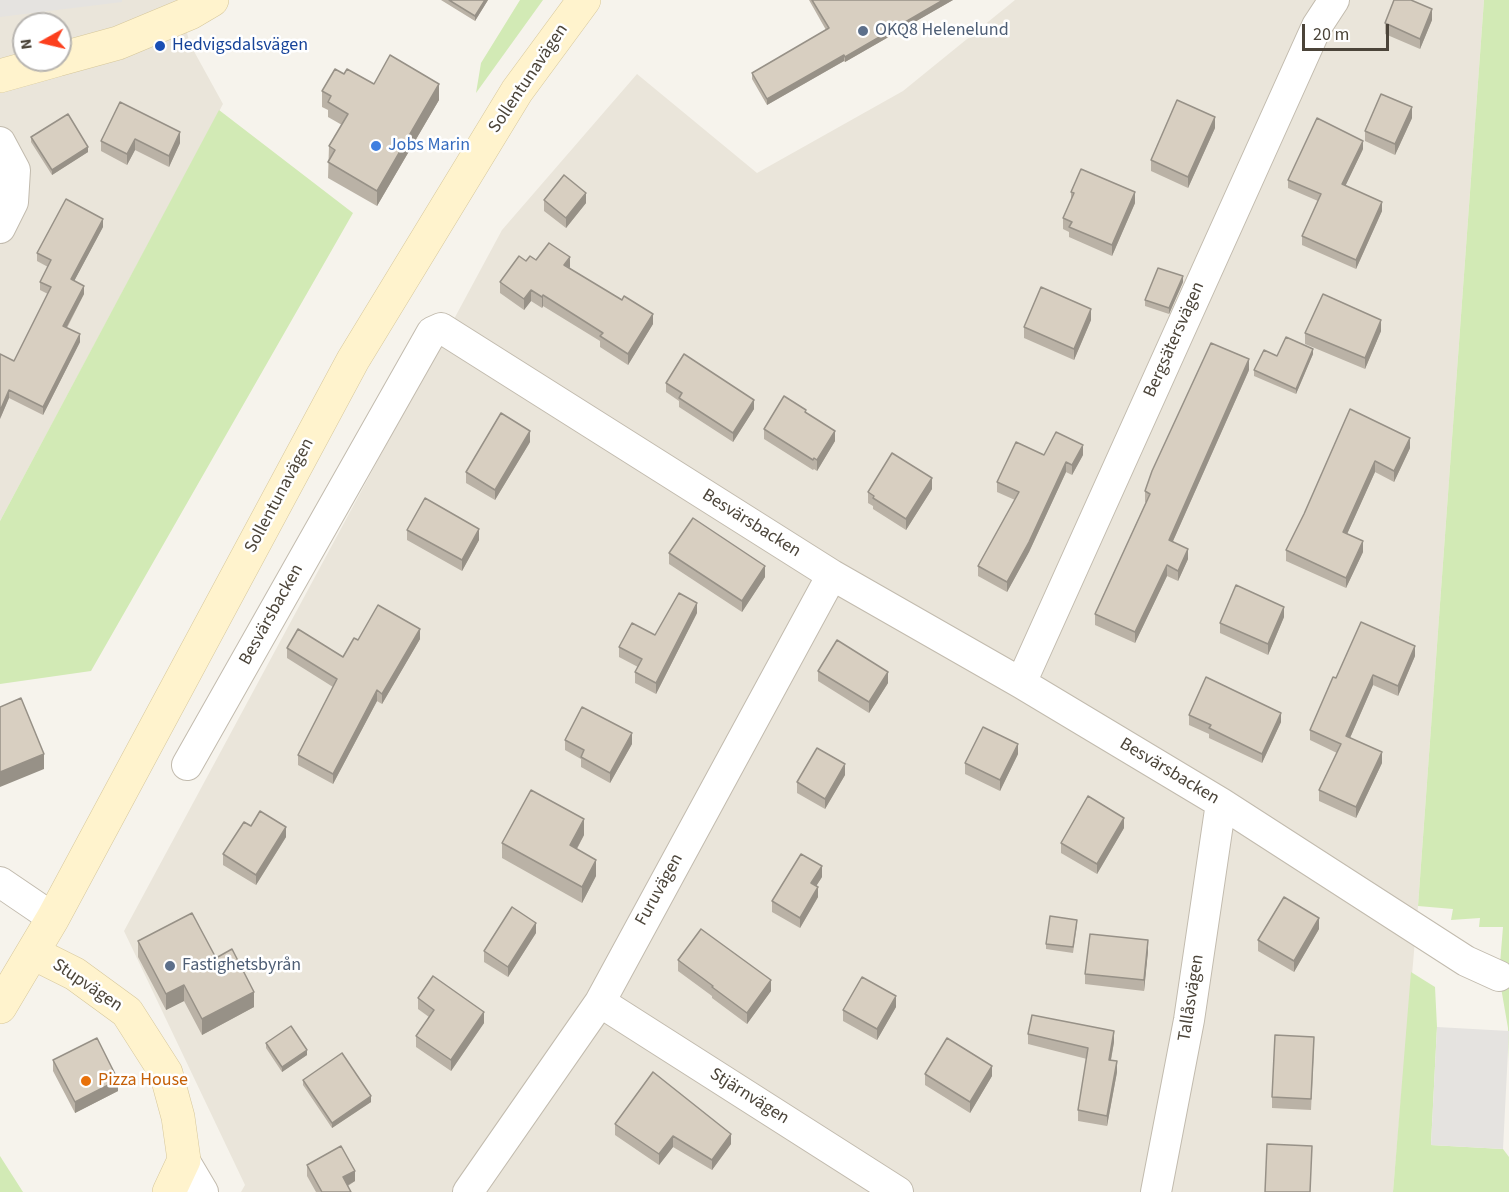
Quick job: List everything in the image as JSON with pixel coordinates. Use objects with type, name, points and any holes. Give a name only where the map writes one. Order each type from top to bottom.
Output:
[{"type":"street","points":[[72,56],[118,43],[190,13],[212,0]]},
{"type":"street","name":"Sollentunavägen","points":[[0,1007],[53,918],[353,360],[518,92],[584,0]]},
{"type":"street","name":"Bergsätersvägen","points":[[1021,683],[1317,26],[1334,0]]},
{"type":"street","points":[[0,76],[15,72]]},
{"type":"street","points":[[0,142],[15,170],[13,202],[0,228]]},
{"type":"street","name":"Besvärsbacken","points":[[187,765],[432,332],[441,328],[832,575],[1021,683],[1221,803],[1466,962],[1499,976]]},
{"type":"street","name":"Furuvägen","points":[[468,1192],[600,1002],[832,575]]},
{"type":"street","name":"Tallåsvägen","points":[[1156,1192],[1189,1020],[1221,803]]},
{"type":"street","points":[[0,882],[53,918]]},
{"type":"street","name":"Stupvägen","points":[[33,953],[75,974],[127,1012],[166,1073],[178,1117],[184,1160]]},
{"type":"street","name":"Stjärnvägen","points":[[600,1002],[898,1192]]},
{"type":"street","points":[[169,1192],[184,1160]]},
{"type":"street","points":[[184,1160],[203,1192]]},
{"type":"shaded area","points":[[0,0],[178,0],[190,44],[223,104],[0,521]]},
{"type":"shaded area","points":[[0,0],[122,0],[122,2],[41,12],[12,12],[12,16],[0,17]]},
{"type":"shaded area","points":[[1015,0],[1484,0],[1418,906],[1393,1192],[241,1192],[245,1185],[124,931],[502,230],[637,74],[757,173],[903,91]]},
{"type":"shaded area","points":[[1437,1027],[1509,1031],[1503,1149],[1431,1145]]},
{"type":"green space","points":[[520,0],[543,0],[476,93],[481,63]]},
{"type":"green space","points":[[1484,0],[1509,0],[1509,1062],[1508,1028],[1499,976],[1503,927],[1479,927],[1480,918],[1451,920],[1453,909],[1418,906]]},
{"type":"green space","points":[[219,110],[353,213],[91,671],[0,684],[0,521]]},
{"type":"green space","points":[[1411,972],[1435,987],[1437,1027],[1431,1145],[1503,1149],[1509,1157],[1509,1192],[1393,1192]]},
{"type":"green space","points":[[0,1156],[23,1192],[0,1192]]},
{"type":"building","points":[[449,0],[485,0],[475,16]]},
{"type":"building","points":[[812,0],[943,0],[767,99],[752,73],[829,28]]},
{"type":"building","points":[[1394,0],[1411,0],[1432,9],[1420,39],[1385,23]]},
{"type":"building","name":"Jobs Marin","points":[[390,55],[439,84],[377,191],[328,162],[335,150],[329,146],[348,114],[328,102],[331,96],[322,91],[335,69],[344,74],[347,69],[374,84]]},
{"type":"building","points":[[1381,94],[1412,107],[1395,144],[1365,131]]},
{"type":"building","points":[[1177,100],[1215,117],[1188,177],[1151,160]]},
{"type":"building","points":[[120,102],[180,132],[169,156],[135,139],[127,154],[101,141]]},
{"type":"building","points":[[68,114],[88,147],[52,170],[31,137]]},
{"type":"building","points":[[1317,118],[1363,141],[1342,184],[1382,202],[1356,260],[1302,236],[1321,194],[1288,180]]},
{"type":"building","points":[[1081,169],[1135,192],[1112,245],[1069,227],[1072,222],[1063,218]]},
{"type":"building","points":[[564,175],[586,193],[566,218],[544,200]]},
{"type":"building","points":[[66,199],[103,219],[71,279],[84,286],[63,326],[80,334],[43,407],[9,390],[0,411],[0,354],[14,361],[51,287],[40,282],[51,260],[37,253]]},
{"type":"building","points":[[549,243],[570,257],[564,265],[622,300],[624,296],[653,314],[628,354],[600,336],[603,333],[543,295],[542,297],[531,290],[524,299],[500,282],[519,256],[526,261],[530,256],[536,260]]},
{"type":"building","points":[[1158,268],[1183,276],[1169,308],[1145,300]]},
{"type":"building","points":[[1041,287],[1091,309],[1074,349],[1024,327]]},
{"type":"building","points":[[1323,294],[1381,320],[1365,358],[1305,333]]},
{"type":"building","points":[[1286,337],[1313,349],[1296,389],[1254,370],[1264,350],[1277,356]]},
{"type":"building","points":[[1211,343],[1249,359],[1169,540],[1188,549],[1178,571],[1167,565],[1135,632],[1095,614],[1150,494],[1145,491],[1152,471]]},
{"type":"building","points":[[684,354],[754,400],[733,433],[679,398],[682,393],[666,383]]},
{"type":"building","points":[[784,396],[835,431],[817,460],[814,458],[813,460],[764,429]]},
{"type":"building","points":[[1350,409],[1410,438],[1394,471],[1375,461],[1343,532],[1363,541],[1346,578],[1286,550]]},
{"type":"building","points":[[501,413],[530,431],[495,490],[466,472]]},
{"type":"building","points":[[1056,432],[1083,445],[1072,465],[1066,462],[1029,542],[1007,582],[978,566],[1019,492],[997,482],[1016,442],[1044,455]]},
{"type":"building","points":[[892,453],[932,478],[906,519],[873,498],[874,496],[868,492]]},
{"type":"building","points":[[425,498],[479,529],[462,560],[407,530]]},
{"type":"building","points":[[693,518],[765,566],[742,601],[669,553]]},
{"type":"building","points":[[1236,585],[1284,607],[1268,644],[1220,623]]},
{"type":"building","points":[[679,593],[697,603],[656,683],[635,672],[642,659],[619,647],[632,623],[655,635]]},
{"type":"building","points":[[378,605],[420,629],[382,694],[377,690],[333,774],[298,755],[337,679],[287,648],[298,629],[343,657],[354,638],[358,640]]},
{"type":"building","points":[[1361,622],[1415,646],[1398,686],[1373,675],[1346,736],[1382,752],[1356,807],[1319,790],[1341,744],[1310,730],[1333,677],[1336,678]]},
{"type":"building","points":[[837,640],[888,672],[869,702],[818,671]]},
{"type":"building","points":[[1206,677],[1281,713],[1262,754],[1209,728],[1211,725],[1189,715]]},
{"type":"building","points":[[21,698],[44,754],[0,772],[0,707]]},
{"type":"building","points":[[582,707],[632,733],[610,773],[581,757],[584,750],[565,740]]},
{"type":"building","points":[[983,727],[1018,744],[1000,780],[965,763]]},
{"type":"building","points":[[817,748],[845,764],[825,799],[797,782]]},
{"type":"building","points":[[531,790],[584,819],[570,845],[596,860],[582,887],[502,843]]},
{"type":"building","points":[[1088,796],[1124,818],[1097,864],[1061,843]]},
{"type":"building","points":[[260,811],[286,827],[256,875],[223,854],[244,822],[251,826]]},
{"type":"building","points":[[801,854],[822,866],[811,883],[818,887],[800,918],[772,901]]},
{"type":"building","points":[[1284,897],[1319,918],[1294,961],[1258,940]]},
{"type":"building","points":[[512,907],[536,923],[508,967],[484,951]]},
{"type":"building","points":[[192,913],[216,958],[232,949],[254,992],[202,1019],[184,985],[166,994],[138,941]]},
{"type":"building","points":[[1050,916],[1077,920],[1073,947],[1046,944]]},
{"type":"building","points":[[701,929],[771,980],[747,1013],[678,960]]},
{"type":"building","points":[[1090,934],[1148,940],[1144,980],[1085,974]]},
{"type":"building","points":[[433,976],[484,1012],[451,1060],[416,1036],[434,1010],[418,998]]},
{"type":"building","points":[[862,977],[896,996],[877,1029],[843,1010]]},
{"type":"building","points":[[1032,1015],[1114,1031],[1109,1060],[1117,1061],[1107,1116],[1078,1110],[1088,1048],[1028,1034]]},
{"type":"building","points":[[291,1026],[307,1050],[282,1067],[266,1043]]},
{"type":"building","points":[[1275,1035],[1314,1037],[1311,1099],[1272,1097]]},
{"type":"building","name":"Pizza House","points":[[97,1038],[118,1080],[75,1102],[53,1060]]},
{"type":"building","points":[[947,1038],[992,1066],[970,1102],[925,1074]]},
{"type":"building","points":[[342,1053],[371,1096],[332,1123],[303,1080]]},
{"type":"building","points":[[653,1072],[731,1134],[712,1160],[673,1136],[659,1154],[615,1124]]},
{"type":"building","points":[[1267,1144],[1312,1146],[1310,1192],[1265,1192]]},
{"type":"building","points":[[341,1146],[355,1171],[343,1177],[351,1192],[322,1192],[307,1165]]},
{"type":"place","name":"OKQ8 Helenelund","points":[[863,31]]},
{"type":"place","name":"Hedvigsdalsvägen","points":[[160,46]]},
{"type":"place","name":"Jobs Marin","points":[[376,146]]},
{"type":"place","name":"Fastighetsbyrån","points":[[170,966]]},
{"type":"place","name":"Pizza House","points":[[86,1081]]}]
